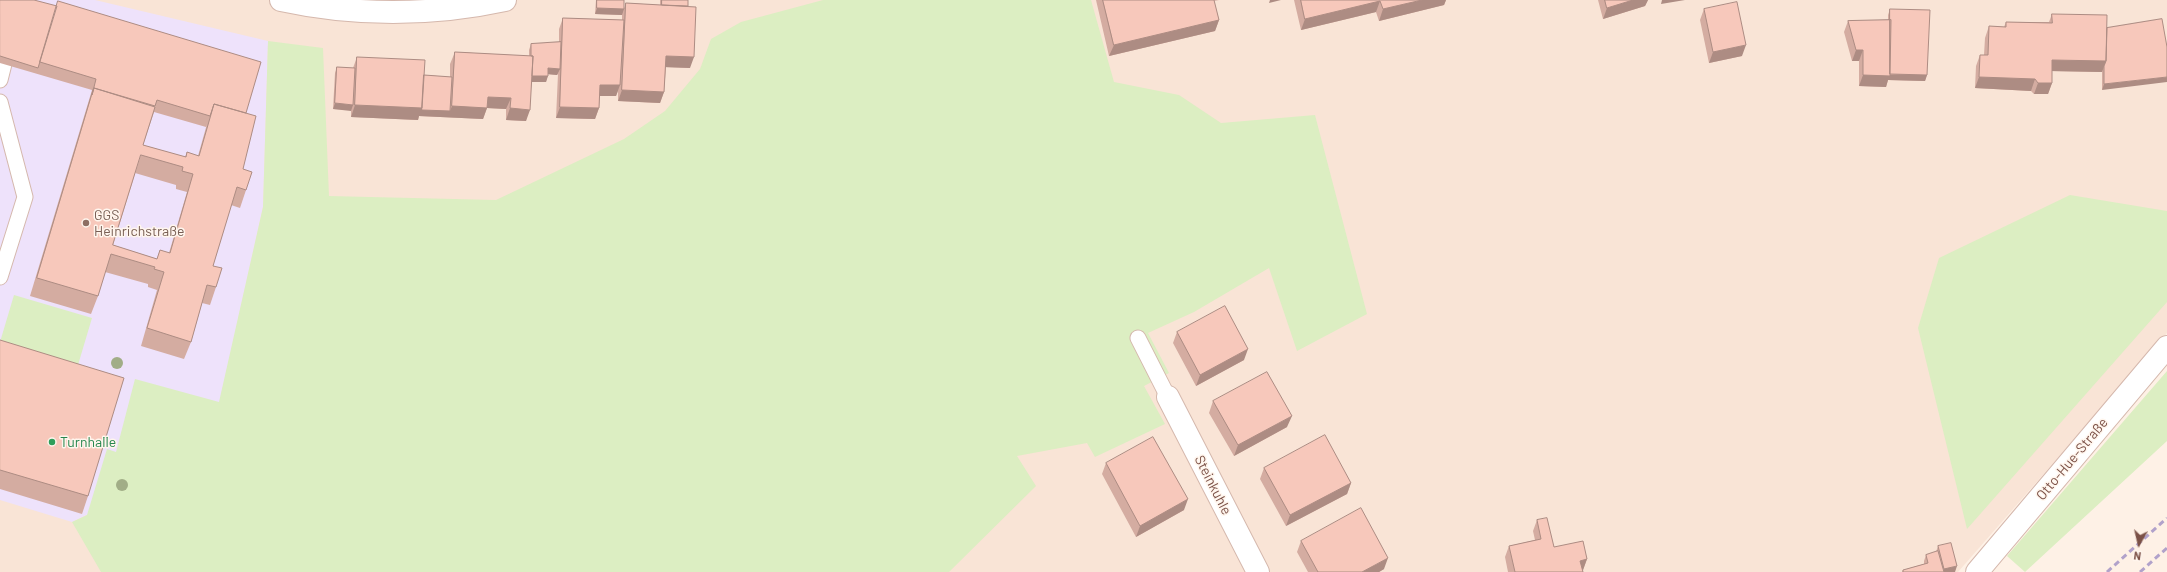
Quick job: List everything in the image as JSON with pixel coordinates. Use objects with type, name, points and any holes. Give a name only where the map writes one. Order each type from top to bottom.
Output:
[{"type":"street","points":[[281,0],[348,9],[407,12],[452,10],[505,0]]},
{"type":"street","name":"Otto-Hue-Straße","points":[[1978,572],[2167,347]]},
{"type":"street","name":"Steinkuhle","points":[[1168,397],[1258,572]]},
{"type":"lane","points":[[0,80],[13,29]]},
{"type":"lane","points":[[0,102],[25,197],[0,277]]},
{"type":"lane","points":[[1138,338],[1168,397]]},
{"type":"shaded area","points":[[0,0],[2167,0],[2167,333],[1958,572],[0,572]]},
{"type":"shaded area","points":[[0,0],[95,0],[268,41],[263,207],[207,458],[72,522],[0,500]]},
{"type":"green space","points":[[823,0],[1091,0],[1114,82],[1179,95],[1221,123],[1315,115],[1367,314],[1297,351],[1269,268],[1194,312],[1148,333],[1169,373],[1144,386],[1165,424],[1095,457],[1087,443],[1017,456],[1036,486],[949,572],[101,572],[72,522],[87,515],[107,449],[116,452],[135,379],[219,402],[263,207],[268,41],[323,48],[329,196],[496,200],[624,139],[665,111],[700,69],[711,39],[741,22]]},
{"type":"green space","points":[[2070,195],[2167,211],[2167,302],[1967,529],[1918,328],[1939,258]]},
{"type":"green space","points":[[14,295],[92,318],[78,365],[0,342]]},
{"type":"green space","points":[[2167,371],[2167,441],[2025,572],[2007,556]]},
{"type":"building","points":[[0,0],[34,0],[57,6],[38,68],[0,56]]},
{"type":"building","points":[[597,0],[624,0],[624,9],[597,8]]},
{"type":"building","points":[[662,0],[688,0],[688,6],[662,5]]},
{"type":"building","points":[[1103,0],[1214,0],[1219,20],[1114,45]]},
{"type":"building","points":[[1301,0],[1422,0],[1383,9],[1380,1],[1305,19]]},
{"type":"building","points":[[1605,0],[1633,0],[1607,8]]},
{"type":"building","points":[[58,1],[261,62],[246,113],[214,104],[210,116],[157,100],[155,106],[94,88],[92,95],[96,79],[40,62]]},
{"type":"building","points":[[1737,2],[1746,45],[1713,52],[1704,9]]},
{"type":"building","points":[[626,3],[696,7],[694,57],[666,56],[664,92],[622,90]]},
{"type":"building","points":[[1890,9],[1930,10],[1927,75],[1890,74]]},
{"type":"building","points":[[2052,14],[2107,15],[2106,61],[2052,60],[2052,83],[2038,83],[2035,79],[1979,77],[1980,55],[1988,55],[1989,26],[2006,27],[2006,22],[2052,23]]},
{"type":"building","points":[[563,18],[624,20],[620,85],[600,85],[599,108],[560,107]]},
{"type":"building","points":[[2162,19],[2167,47],[2167,77],[2104,84],[2107,28]]},
{"type":"building","points":[[1891,20],[1890,76],[1863,75],[1863,50],[1856,50],[1848,21]]},
{"type":"building","points":[[561,42],[560,69],[548,68],[548,76],[532,76],[533,56],[531,56],[531,44]]},
{"type":"building","points":[[455,52],[533,56],[530,110],[510,108],[511,98],[488,97],[487,108],[452,106]]},
{"type":"building","points":[[357,57],[425,60],[422,108],[355,105]]},
{"type":"building","points":[[337,67],[355,68],[353,105],[335,103]]},
{"type":"building","points":[[424,75],[452,77],[450,111],[422,110]]},
{"type":"building","name":"GGS Heinrichstraße","points":[[94,88],[155,107],[143,145],[186,157],[187,152],[199,156],[214,104],[256,116],[243,169],[252,172],[246,190],[237,187],[213,266],[222,268],[216,287],[207,285],[191,342],[147,328],[164,272],[154,269],[155,267],[111,254],[98,296],[37,278]],"holes":[[[141,155],[183,167],[182,171],[193,174],[170,253],[160,250],[157,259],[113,245]]]},
{"type":"building","points":[[1225,306],[1248,349],[1200,375],[1177,332]]},
{"type":"building","name":"Turnhalle","points":[[0,340],[124,378],[88,496],[0,470]]},
{"type":"building","points":[[1267,372],[1292,416],[1238,445],[1213,401]]},
{"type":"building","points":[[1325,435],[1351,483],[1290,515],[1264,468]]},
{"type":"building","points":[[1153,437],[1188,499],[1140,526],[1106,463]]},
{"type":"building","points":[[1361,508],[1388,558],[1362,572],[1318,572],[1301,541]]},
{"type":"building","points":[[1547,518],[1554,547],[1583,541],[1587,559],[1580,561],[1583,572],[1515,572],[1509,546],[1541,539],[1537,520]]},
{"type":"building","points":[[1951,543],[1957,566],[1944,569],[1938,546]]},
{"type":"building","points":[[1938,551],[1944,572],[1903,572],[1903,570],[1928,563],[1926,555]]},
{"type":"railway","points":[[2107,572],[2167,518]]},
{"type":"railway","points":[[2140,572],[2167,548]]},
{"type":"place","name":"GGS Heinrichstraße","points":[[86,223]]},
{"type":"place","name":"Turnhalle","points":[[52,442]]}]
